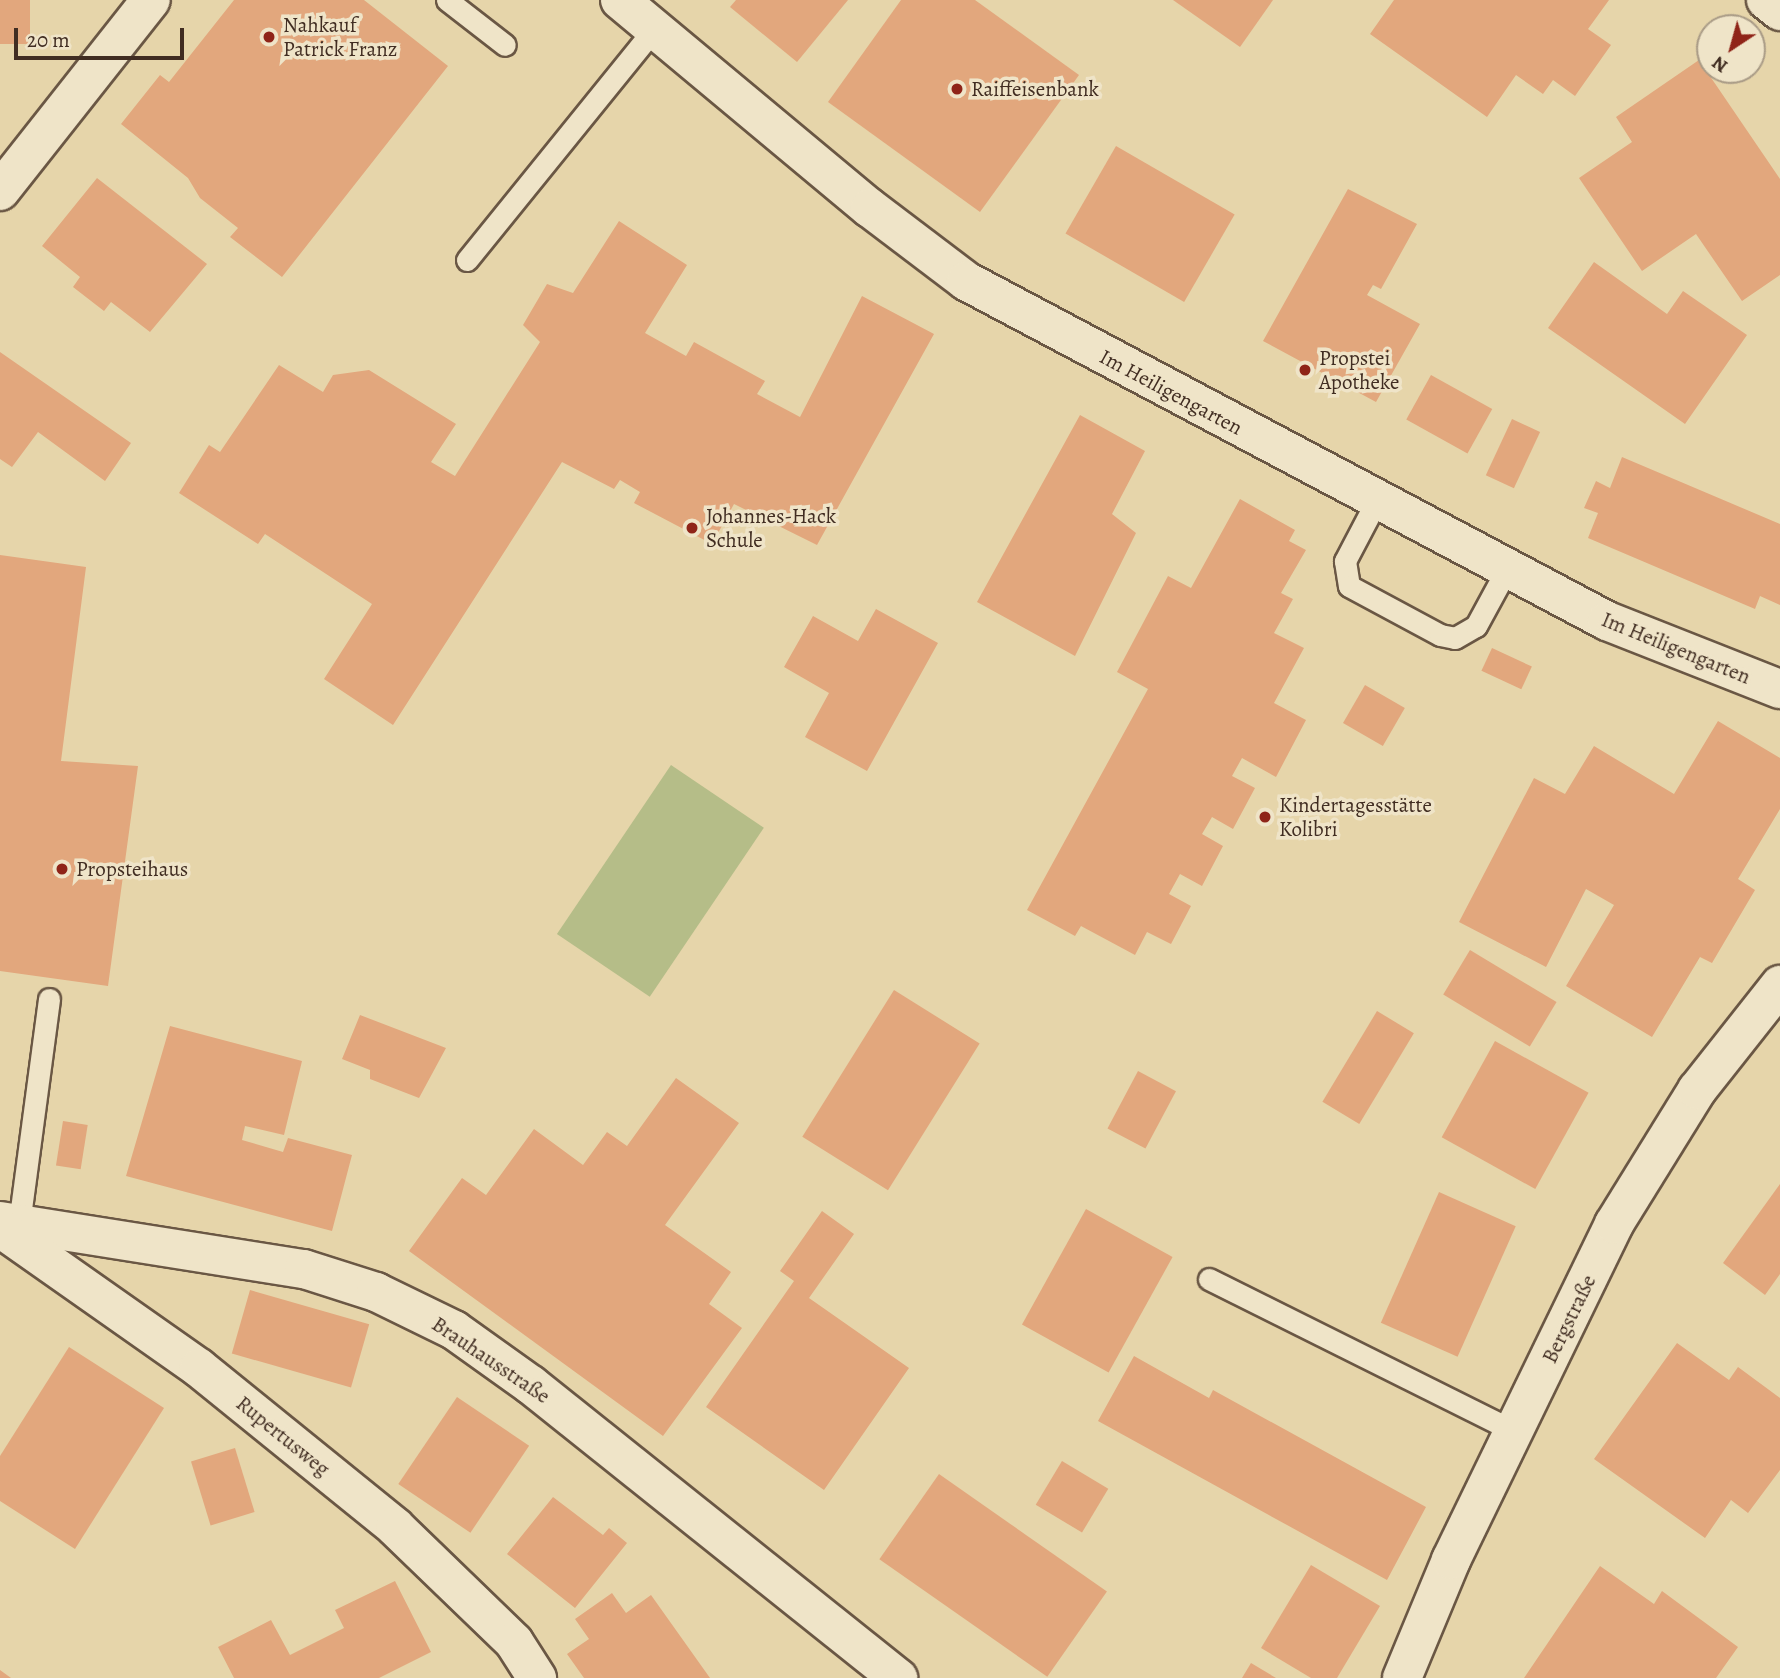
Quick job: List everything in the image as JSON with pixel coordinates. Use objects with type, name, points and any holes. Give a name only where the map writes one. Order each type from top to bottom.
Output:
[{"type":"street","points":[[0,191],[151,0]]},
{"type":"street","name":"Im Heiligengarten","points":[[620,0],[870,208],[966,281],[1607,621],[1780,689]]},
{"type":"street","points":[[1766,0],[1780,10]]},
{"type":"street","name":"Bergstraße","points":[[1402,1678],[1451,1560],[1627,1202],[1697,1090],[1780,985]]},
{"type":"street","name":"Rupertusweg","points":[[6,1224],[199,1368],[394,1527],[514,1642],[537,1678]]},
{"type":"street","name":"Brauhausstraße","points":[[6,1224],[304,1269],[376,1292],[454,1330],[531,1385],[898,1678]]},
{"type":"lane","points":[[447,0],[505,45]]},
{"type":"lane","points":[[467,260],[654,29]]},
{"type":"lane","points":[[1377,500],[1345,561],[1349,586],[1440,635],[1455,638],[1476,626],[1507,569]]},
{"type":"lane","points":[[6,1224],[49,999]]},
{"type":"lane","points":[[1209,1279],[1514,1431]]},
{"type":"green space","points":[[671,765],[764,828],[650,997],[557,934]]},
{"type":"building","points":[[0,0],[30,0],[30,44],[0,44]]},
{"type":"building","points":[[234,0],[364,0],[448,66],[282,277],[230,237],[238,228],[200,198],[188,178],[121,124],[160,75],[169,82]]},
{"type":"building","points":[[736,0],[848,0],[797,62],[730,7]]},
{"type":"building","points":[[901,0],[975,0],[1079,75],[980,212],[828,102]]},
{"type":"building","points":[[1173,0],[1273,0],[1240,47]]},
{"type":"building","points":[[1394,0],[1609,0],[1588,29],[1611,45],[1575,96],[1553,80],[1543,94],[1516,75],[1487,117],[1370,34]]},
{"type":"building","points":[[1696,62],[1696,84],[1715,84],[1780,179],[1780,275],[1742,301],[1696,234],[1642,271],[1579,178],[1632,142],[1616,117]]},
{"type":"building","points":[[1116,146],[1235,214],[1184,302],[1066,233]]},
{"type":"building","points":[[97,178],[207,264],[150,332],[111,302],[104,311],[73,287],[80,277],[42,246]]},
{"type":"building","points":[[1348,189],[1417,224],[1381,289],[1373,285],[1367,295],[1420,324],[1376,402],[1263,341]]},
{"type":"building","points":[[619,221],[687,265],[645,333],[686,356],[694,342],[765,381],[757,394],[800,417],[862,296],[934,334],[817,545],[734,504],[712,544],[634,503],[640,492],[620,480],[614,489],[562,462],[393,725],[324,679],[372,604],[265,534],[258,544],[179,493],[209,445],[220,452],[279,365],[323,392],[333,375],[369,370],[456,424],[431,462],[455,476],[540,342],[523,325],[547,284],[573,293]]},
{"type":"building","points":[[1594,262],[1667,314],[1683,291],[1747,335],[1685,424],[1548,328]]},
{"type":"building","points":[[0,352],[131,443],[105,481],[38,432],[12,467],[0,459]]},
{"type":"building","points":[[1431,375],[1492,409],[1467,454],[1406,420]]},
{"type":"building","points":[[1080,415],[1145,451],[1112,514],[1136,533],[1075,656],[977,602]]},
{"type":"building","points":[[1512,419],[1540,432],[1514,488],[1486,475]]},
{"type":"building","points":[[1622,457],[1780,524],[1780,605],[1760,596],[1755,609],[1588,538],[1598,513],[1584,508],[1596,481],[1610,488]]},
{"type":"building","points":[[1240,499],[1295,530],[1289,541],[1306,550],[1281,593],[1293,599],[1274,633],[1304,648],[1274,703],[1306,720],[1276,777],[1242,758],[1232,776],[1255,788],[1233,829],[1212,817],[1202,834],[1223,846],[1202,886],[1180,874],[1169,894],[1191,906],[1171,944],[1147,932],[1135,955],[1081,926],[1075,936],[1027,910],[1148,689],[1117,672],[1168,576],[1191,588]]},
{"type":"building","name":"Propsteihaus","points":[[0,555],[86,567],[61,761],[138,766],[108,986],[0,971]]},
{"type":"building","points":[[876,609],[938,643],[867,771],[805,737],[829,693],[784,667],[813,616],[858,641]]},
{"type":"building","points":[[1492,648],[1532,667],[1521,689],[1481,671]]},
{"type":"building","points":[[1365,685],[1405,708],[1383,746],[1343,723]]},
{"type":"building","points":[[1718,721],[1780,758],[1780,809],[1738,879],[1755,890],[1712,963],[1700,957],[1652,1037],[1566,986],[1614,905],[1586,889],[1546,967],[1459,922],[1534,778],[1565,794],[1594,746],[1674,794]]},
{"type":"building","points":[[1470,950],[1557,1002],[1530,1047],[1443,995]]},
{"type":"building","points":[[894,990],[980,1044],[888,1190],[802,1137]]},
{"type":"building","points":[[1377,1011],[1414,1033],[1359,1124],[1322,1102]]},
{"type":"building","points":[[360,1015],[446,1048],[419,1098],[370,1079],[370,1070],[342,1059]]},
{"type":"building","points":[[170,1026],[302,1061],[284,1135],[245,1126],[242,1140],[283,1152],[288,1138],[352,1155],[332,1231],[126,1176]]},
{"type":"building","points":[[1495,1041],[1589,1093],[1535,1189],[1442,1137]]},
{"type":"building","points":[[1138,1071],[1176,1091],[1145,1149],[1107,1128]]},
{"type":"building","points":[[676,1078],[739,1123],[665,1225],[731,1272],[709,1304],[742,1328],[663,1436],[409,1251],[462,1178],[486,1195],[534,1129],[583,1165],[607,1132],[627,1146]]},
{"type":"building","points":[[63,1121],[88,1125],[81,1169],[56,1165]]},
{"type":"building","points":[[1780,1184],[1780,1274],[1765,1295],[1723,1263]]},
{"type":"building","points":[[1439,1192],[1516,1226],[1458,1357],[1381,1323]]},
{"type":"building","points":[[1086,1209],[1173,1257],[1109,1372],[1022,1324]]},
{"type":"building","points":[[822,1211],[854,1234],[809,1298],[909,1368],[824,1490],[706,1407],[794,1281],[780,1271]]},
{"type":"building","points":[[250,1290],[369,1324],[351,1388],[232,1353]]},
{"type":"building","points":[[1677,1343],[1729,1380],[1738,1367],[1780,1398],[1780,1470],[1748,1513],[1731,1500],[1705,1538],[1594,1459]]},
{"type":"building","points":[[69,1347],[164,1408],[75,1549],[0,1501],[0,1456]]},
{"type":"building","points":[[1134,1356],[1209,1398],[1213,1390],[1426,1507],[1387,1580],[1098,1421]]},
{"type":"building","points":[[457,1397],[529,1446],[470,1533],[398,1484]]},
{"type":"building","points":[[235,1448],[255,1512],[211,1526],[191,1461]]},
{"type":"building","points":[[1062,1461],[1108,1489],[1082,1533],[1036,1505]]},
{"type":"building","points":[[939,1474],[1107,1592],[1047,1677],[879,1559]]},
{"type":"building","points":[[553,1497],[603,1535],[609,1528],[627,1543],[575,1608],[507,1554]]},
{"type":"building","points":[[1311,1565],[1380,1606],[1337,1678],[1311,1678],[1261,1648]]},
{"type":"building","points":[[1600,1566],[1654,1604],[1662,1591],[1738,1647],[1716,1678],[1524,1678]]},
{"type":"building","points":[[395,1581],[431,1652],[379,1678],[234,1678],[218,1647],[271,1620],[290,1655],[344,1628],[335,1610]]},
{"type":"building","points":[[612,1593],[626,1613],[651,1595],[710,1678],[584,1678],[567,1654],[589,1639],[575,1619]]},
{"type":"building","points":[[1251,1663],[1276,1678],[1242,1678]]},
{"type":"building","points":[[0,1670],[11,1678],[0,1678]]},
{"type":"place","name":"Nahkauf Patrick Franz","points":[[269,37]]},
{"type":"place","name":"Raiffeisenbank","points":[[957,89]]},
{"type":"place","name":"Propstei Apotheke","points":[[1305,370]]},
{"type":"place","name":"Johannes-Hack Schule","points":[[692,528]]},
{"type":"place","name":"Kindertagesstätte Kolibri","points":[[1265,817]]},
{"type":"place","name":"Propsteihaus","points":[[62,869]]}]
